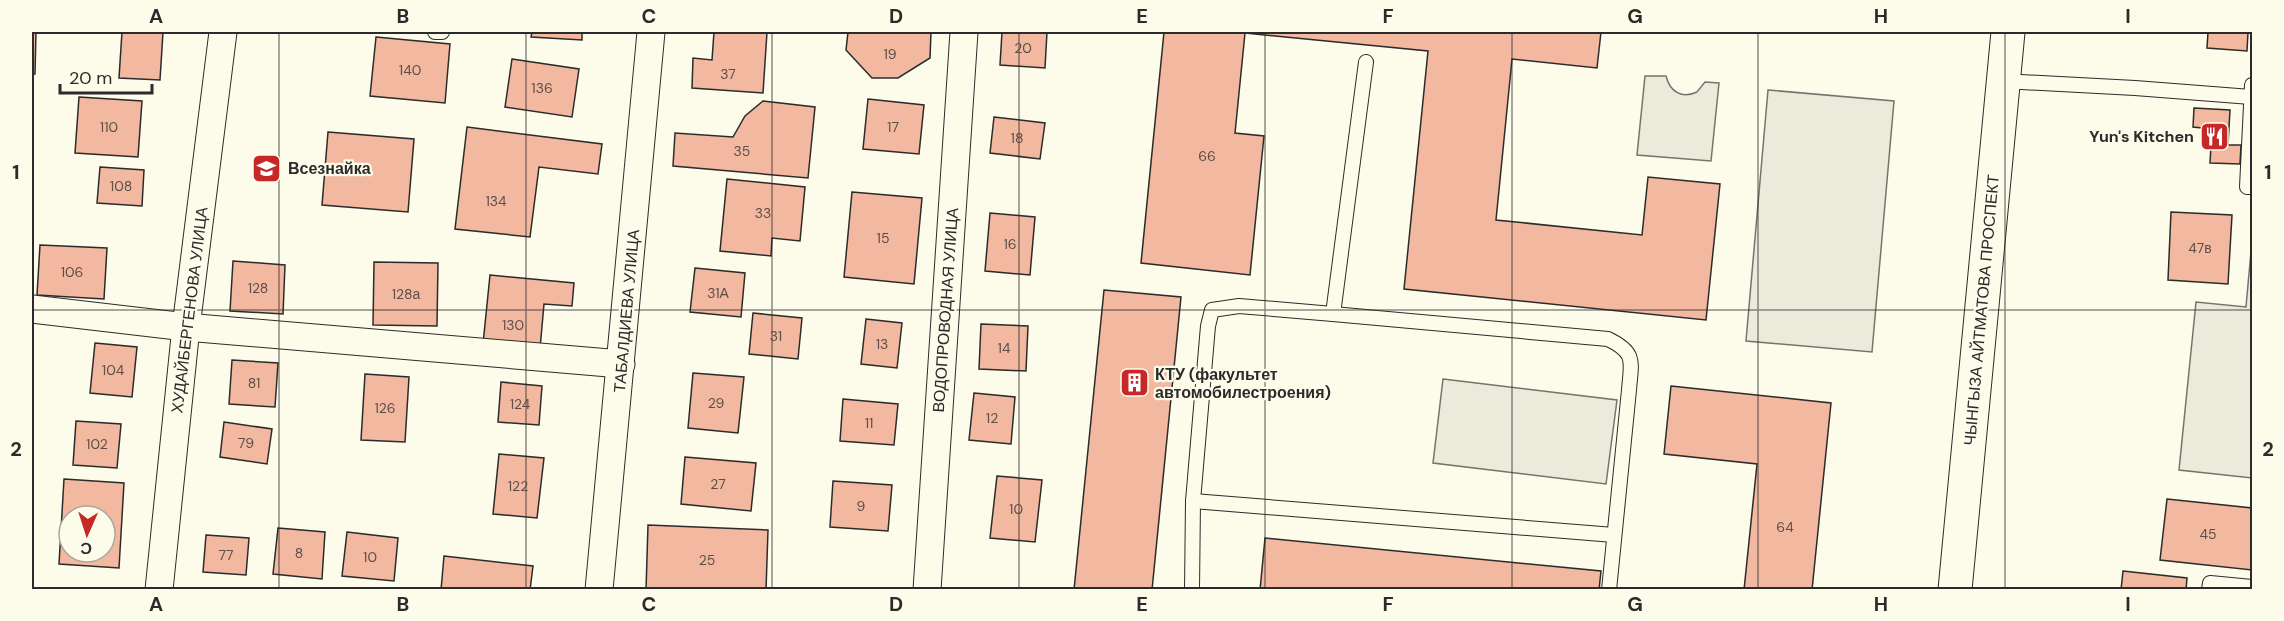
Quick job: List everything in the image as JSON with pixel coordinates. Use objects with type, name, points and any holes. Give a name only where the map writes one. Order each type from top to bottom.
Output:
[{"type":"main road","name":"ЧЫНГЫЗА АЙТМАТОВА ПРОСПЕКТ","points":[[1955,590],[2008,32]]},
{"type":"street","name":"ХУДАЙБЕРГЕНОВА УЛИЦА","points":[[159,590],[186,327],[223,32]]},
{"type":"street","name":"ТАБАЛДИЕВА УЛИЦА","points":[[599,590],[651,32]]},
{"type":"street","name":"ВОДОПРОВОДНАЯ УЛИЦА","points":[[927,590],[963,32]]},
{"type":"street","points":[[32,309],[186,327],[621,364]]},
{"type":"lane","points":[[435,32],[442,32]]},
{"type":"lane","points":[[1333,314],[1366,62]]},
{"type":"lane","points":[[2003,81],[2252,91],[2247,187],[2253,187]]},
{"type":"lane","points":[[1192,590],[1193,501],[1208,326],[1212,310],[1239,306],[1608,339],[1622,346],[1631,358],[1609,590]]},
{"type":"lane","points":[[1193,501],[1614,535]]},
{"type":"lane","points":[[2209,590],[2210,583],[2253,587]]},
{"type":"shaded area","points":[[1645,76],[1666,76],[1670,86],[1677,93],[1686,95],[1697,92],[1705,82],[1719,83],[1711,161],[1637,155]]},
{"type":"shaded area","points":[[1768,90],[1894,101],[1872,352],[1746,341]]},
{"type":"shaded area","points":[[2252,240],[2252,478],[2179,470],[2196,302],[2246,307]]},
{"type":"shaded area","points":[[1443,379],[1617,400],[1606,484],[1433,463]]},
{"type":"building","points":[[32,32],[36,32],[35,74],[32,74]]},
{"type":"building","points":[[122,32],[163,32],[160,80],[119,78]]},
{"type":"building","points":[[532,32],[582,32],[582,40],[531,37]]},
{"type":"building","points":[[714,32],[767,32],[763,93],[692,88],[693,58],[712,60]]},
{"type":"building","points":[[848,32],[931,32],[930,58],[898,78],[872,78],[846,50]]},
{"type":"building","points":[[1002,32],[1047,32],[1045,68],[1000,65]]},
{"type":"building","points":[[1164,32],[1601,32],[1597,68],[1512,59],[1496,220],[1642,235],[1648,177],[1720,184],[1706,320],[1404,289],[1428,51],[1245,33],[1235,133],[1264,136],[1250,275],[1141,263]]},
{"type":"building","points":[[2208,32],[2248,32],[2247,51],[2207,48]]},
{"type":"building","points":[[376,37],[450,44],[445,103],[370,96]]},
{"type":"building","points":[[512,59],[579,69],[572,117],[505,107]]},
{"type":"building","points":[[79,97],[142,101],[138,157],[75,153]]},
{"type":"building","points":[[868,99],[924,105],[919,154],[863,149]]},
{"type":"building","points":[[763,101],[815,107],[808,178],[673,166],[675,133],[733,137],[745,116]]},
{"type":"building","name":"Yun's Kitchen","points":[[2194,108],[2230,110],[2228,145],[2241,145],[2240,164],[2210,163],[2211,145],[2202,144],[2202,128],[2193,127]]},
{"type":"building","points":[[994,117],[1045,123],[1040,159],[990,153]]},
{"type":"building","points":[[467,127],[602,144],[598,174],[539,167],[530,237],[455,229]]},
{"type":"building","points":[[328,132],[414,139],[408,212],[322,205]]},
{"type":"building","points":[[100,167],[144,170],[142,206],[97,203]]},
{"type":"building","points":[[727,179],[805,187],[800,241],[772,238],[771,256],[720,251]]},
{"type":"building","points":[[852,192],[922,198],[914,284],[844,277]]},
{"type":"building","points":[[2171,212],[2232,215],[2228,284],[2168,280]]},
{"type":"building","points":[[990,213],[1035,217],[1030,275],[985,271]]},
{"type":"building","points":[[40,245],[107,248],[104,299],[37,295]]},
{"type":"building","points":[[233,261],[285,265],[283,314],[230,311]]},
{"type":"building","points":[[374,262],[438,263],[437,326],[373,325]]},
{"type":"building","points":[[695,268],[745,273],[741,317],[690,312]]},
{"type":"building","points":[[490,275],[574,283],[572,306],[544,304],[540,349],[483,344]]},
{"type":"building","name":"КТУ (факультет автомобилестроения)","points":[[1104,290],[1181,297],[1152,590],[1074,590]]},
{"type":"building","points":[[753,313],[802,318],[798,359],[749,354]]},
{"type":"building","points":[[866,319],[902,323],[897,368],[861,364]]},
{"type":"building","points":[[981,324],[1028,326],[1026,371],[979,369]]},
{"type":"building","points":[[95,343],[137,347],[132,397],[90,393]]},
{"type":"building","points":[[232,360],[278,363],[275,407],[229,404]]},
{"type":"building","points":[[693,373],[744,377],[738,433],[688,428]]},
{"type":"building","points":[[365,374],[409,377],[405,442],[361,440]]},
{"type":"building","points":[[501,382],[542,386],[539,425],[498,422]]},
{"type":"building","points":[[1671,386],[1831,403],[1812,590],[1744,590],[1757,464],[1664,454]]},
{"type":"building","points":[[974,393],[1015,397],[1011,444],[969,440]]},
{"type":"building","points":[[843,399],[898,404],[894,445],[840,441]]},
{"type":"building","points":[[76,421],[121,424],[117,468],[73,465]]},
{"type":"building","points":[[224,422],[272,429],[267,464],[220,457]]},
{"type":"building","points":[[499,454],[544,458],[537,518],[493,514]]},
{"type":"building","points":[[685,457],[756,463],[751,511],[681,504]]},
{"type":"building","points":[[997,476],[1042,480],[1035,542],[990,538]]},
{"type":"building","points":[[64,479],[124,483],[119,568],[59,564],[117,564],[117,504],[63,504]]},
{"type":"building","points":[[833,481],[892,485],[888,531],[830,527]]},
{"type":"building","points":[[2167,499],[2252,508],[2252,570],[2160,560]]},
{"type":"building","points":[[648,525],[768,530],[766,590],[646,590]]},
{"type":"building","points":[[278,528],[325,532],[322,579],[273,574]]},
{"type":"building","points":[[347,532],[398,538],[394,581],[342,576]]},
{"type":"building","points":[[206,535],[249,538],[246,575],[203,572]]},
{"type":"building","points":[[1265,538],[1601,571],[1599,590],[1260,590]]},
{"type":"building","points":[[444,556],[533,566],[530,590],[441,590]]},
{"type":"building","points":[[2123,571],[2187,578],[2186,590],[2121,590]]},
{"type":"place","name":"Yun's Kitchen","points":[[2215,136]]},
{"type":"place","name":"Всезнайка","points":[[267,168]]},
{"type":"place","name":"КТУ (факультет автомобилестроения)","points":[[1134,383]]}]
